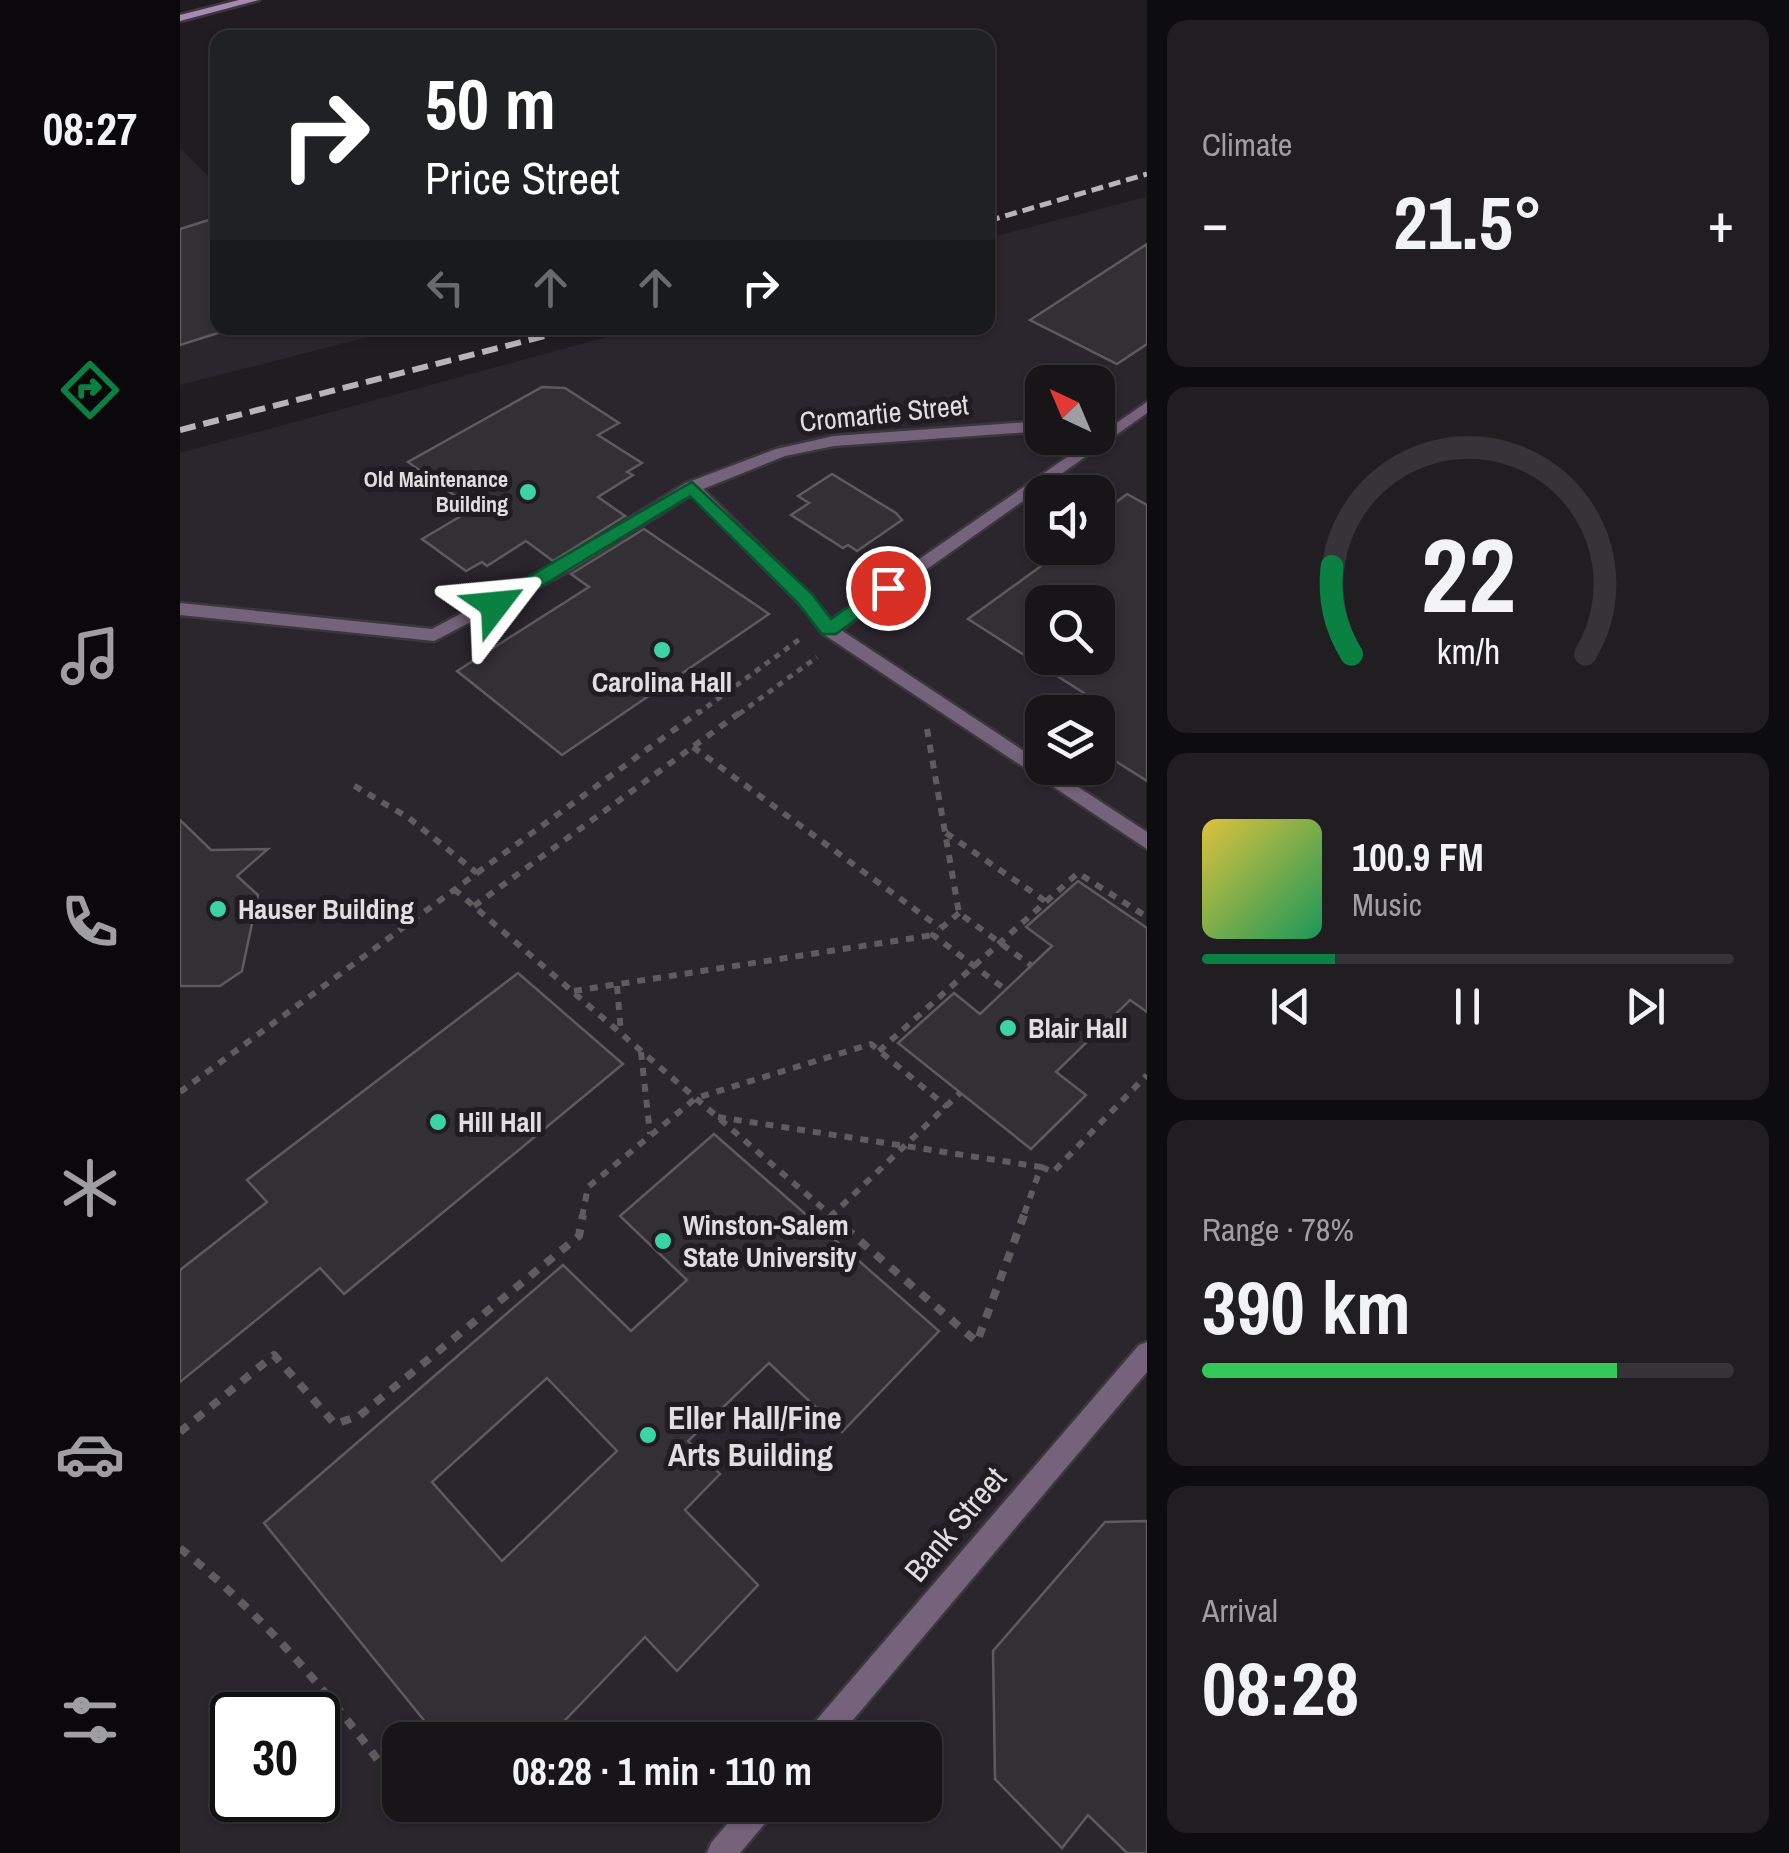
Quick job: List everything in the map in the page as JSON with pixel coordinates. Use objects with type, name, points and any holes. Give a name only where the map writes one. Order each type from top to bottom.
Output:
[{"type":"street","points":[[180,18],[253,0]]},
{"type":"street","points":[[826,626],[1146,406]]},
{"type":"street","points":[[1115,421],[1128,420]]},
{"type":"street","name":"Cromartie Street","points":[[180,609],[434,635],[565,566],[692,487],[781,452],[834,441],[1025,427]]},
{"type":"street","points":[[692,487],[826,626],[1146,842]]},
{"type":"street","name":"Bank Street","points":[[833,1722],[1146,1354]]},
{"type":"street","points":[[722,1853],[748,1822]]},
{"type":"path","points":[[180,1092],[454,889],[826,626]]},
{"type":"path","points":[[474,906],[826,651]]},
{"type":"path","points":[[925,718],[959,912],[1032,966]]},
{"type":"path","points":[[693,747],[939,927]]},
{"type":"path","points":[[353,785],[409,818],[477,873]]},
{"type":"path","points":[[945,832],[1048,904]]},
{"type":"path","points":[[879,1051],[1048,904],[1078,873],[1146,917]]},
{"type":"path","points":[[454,889],[977,1342],[1042,1168]]},
{"type":"path","points":[[572,991],[933,935],[959,912]]},
{"type":"path","points":[[933,935],[1006,990]]},
{"type":"path","points":[[616,986],[621,1033]]},
{"type":"path","points":[[180,1432],[274,1355],[335,1424],[359,1416],[579,1236],[588,1187],[696,1098],[871,1044],[947,1107]]},
{"type":"path","points":[[641,1051],[650,1134]]},
{"type":"path","points":[[718,1117],[1053,1172],[1146,1075]]},
{"type":"path","points":[[820,1227],[960,1093]]},
{"type":"path","points":[[180,1548],[253,1611],[347,1715],[382,1766]]},
{"type":"shaded area","points":[[180,148],[210,178],[210,335],[376,335],[180,385]]},
{"type":"shaded area","name":"Winston-Salem State University","points":[[1146,197],[1146,1853],[180,1853],[180,453],[614,335],[995,335],[995,236]]},
{"type":"building","points":[[210,220],[212,335],[180,345],[180,229]]},
{"type":"building","points":[[1147,244],[1147,344],[1117,364],[1030,320]]},
{"type":"building","name":"Old Maintenance Building","points":[[542,387],[565,388],[619,423],[598,435],[642,463],[627,472],[633,475],[598,497],[625,516],[553,561],[526,541],[487,566],[482,562],[466,571],[422,539],[473,509],[408,462]]},
{"type":"building","points":[[832,474],[902,520],[857,551],[848,545],[843,548],[791,515],[809,503],[798,496]]},
{"type":"building","points":[[1127,494],[1147,505],[1147,781],[1115,761],[1115,695],[1087,695],[1056,675],[1115,675],[1115,585],[1025,585],[1025,655],[968,619],[1043,565],[1115,565],[1115,503]]},
{"type":"building","name":"Carolina Hall","points":[[644,529],[769,614],[562,755],[457,671],[589,587],[571,574]]},
{"type":"building","name":"Hauser Building","points":[[180,820],[211,850],[268,849],[237,876],[258,895],[242,971],[220,986],[180,986]]},
{"type":"building","name":"Blair Hall","points":[[1078,881],[1147,928],[1147,1012],[1130,1000],[1056,1072],[1086,1095],[1031,1149],[898,1043],[954,993],[980,1014],[1052,946],[1026,927]]},
{"type":"building","name":"Hill Hall","points":[[518,973],[623,1064],[344,1294],[320,1268],[180,1382],[180,1270],[267,1202],[247,1180]]},
{"type":"building","name":"Eller Hall/Fine Arts Building","points":[[714,1134],[939,1331],[842,1432],[769,1363],[688,1441],[720,1474],[685,1510],[758,1585],[677,1671],[645,1637],[563,1722],[425,1722],[264,1523],[563,1265],[631,1331],[687,1280],[620,1216]],"holes":[[[547,1378],[617,1451],[502,1561],[432,1482]]]},
{"type":"building","points":[[1147,1521],[1147,1853],[1127,1853],[1088,1815],[1062,1848],[995,1779],[993,1651],[1105,1522]]},
{"type":"railway","points":[[995,219],[1147,174]]},
{"type":"railway","points":[[180,430],[549,335]]},
{"type":"place","name":"Old Maintenance Building","points":[[528,492]]},
{"type":"place","name":"Carolina Hall","points":[[662,650]]},
{"type":"place","name":"Hauser Building","points":[[218,909]]},
{"type":"place","name":"Blair Hall","points":[[1008,1028]]},
{"type":"place","name":"Hill Hall","points":[[438,1122]]},
{"type":"place","name":"Winston-Salem State University","points":[[663,1241]]},
{"type":"place","name":"Eller Hall/Fine Arts Building","points":[[648,1435]]},
{"type":"route","points":[[495,605],[692,487],[805,598],[829,630],[888,588]]}]
